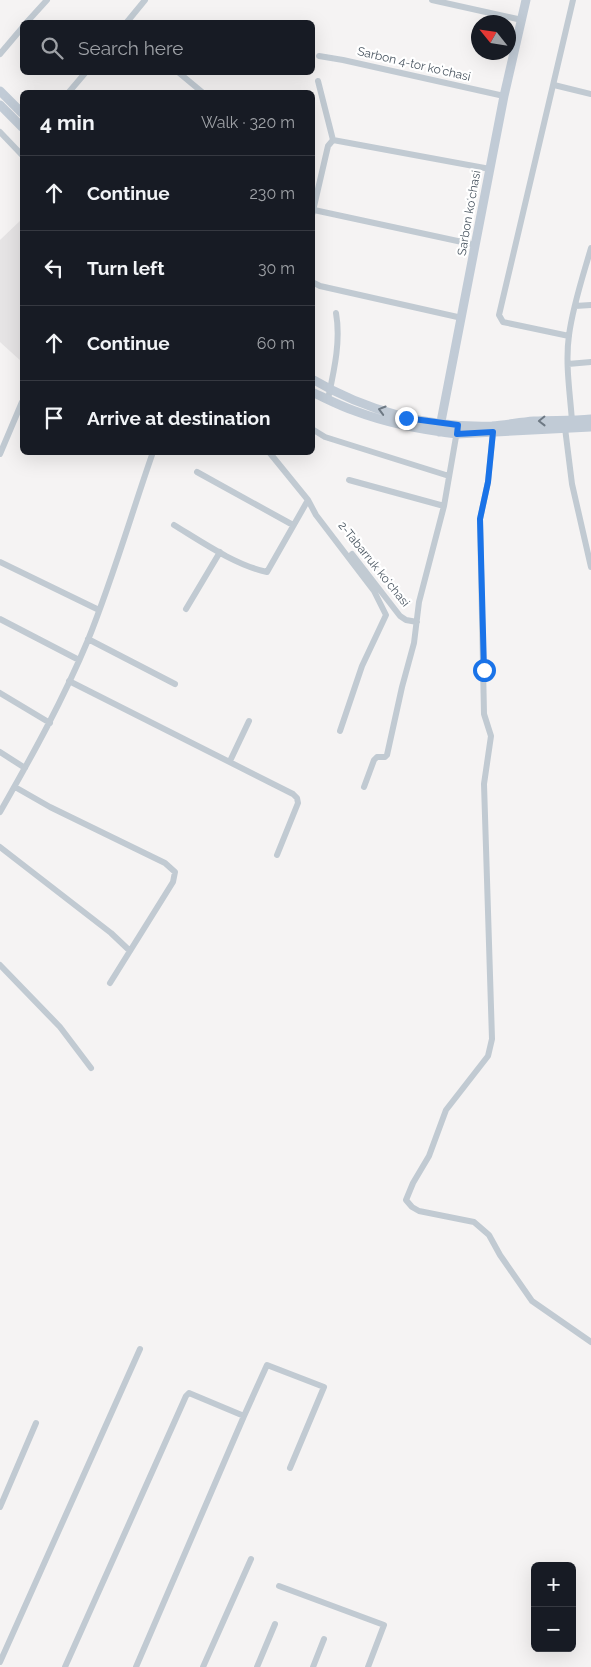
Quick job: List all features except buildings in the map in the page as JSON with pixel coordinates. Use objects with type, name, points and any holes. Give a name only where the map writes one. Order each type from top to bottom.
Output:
[{"type":"main road","name":"Sarbon koʻchasi","points":[[440,427],[504,96],[526,0]]},
{"type":"main road","points":[[0,91],[20,111]]},
{"type":"main road","points":[[0,105],[20,125]]},
{"type":"main road","points":[[315,382],[354,411],[378,419],[457,430],[493,432],[591,427]]},
{"type":"main road","points":[[315,392],[329,394]]},
{"type":"main road","points":[[457,430],[532,421],[591,420]]},
{"type":"street","points":[[29,20],[47,0]]},
{"type":"street","points":[[129,20],[145,0]]},
{"type":"street","points":[[432,0],[522,20]]},
{"type":"street","points":[[569,336],[503,322],[499,315],[573,0]]},
{"type":"street","points":[[0,54],[20,30]]},
{"type":"street","name":"Sarbon 4-tor koʻchasi","points":[[319,56],[504,96]]},
{"type":"street","points":[[74,90],[84,75]]},
{"type":"street","points":[[182,75],[200,90]]},
{"type":"street","points":[[318,81],[333,140]]},
{"type":"street","points":[[554,85],[591,94]]},
{"type":"street","points":[[0,132],[20,153]]},
{"type":"street","points":[[333,140],[490,169]]},
{"type":"street","points":[[315,203],[328,146],[333,140]]},
{"type":"street","points":[[315,212],[476,245]]},
{"type":"street","points":[[572,421],[568,364],[569,336],[591,248]]},
{"type":"street","points":[[315,284],[462,318]]},
{"type":"street","points":[[575,306],[591,305]]},
{"type":"street","points":[[329,394],[336,361],[339,327],[336,313]]},
{"type":"street","points":[[568,364],[591,362]]},
{"type":"street","points":[[0,454],[20,407]]},
{"type":"street","points":[[565,428],[572,484],[591,567]]},
{"type":"street","points":[[364,787],[374,760],[377,757],[385,757],[387,755],[414,643],[419,602],[444,506],[457,430]]},
{"type":"street","points":[[315,431],[325,437],[449,476]]},
{"type":"street","points":[[493,432],[488,482],[480,519],[484,714],[491,736],[484,784],[492,1039],[488,1056],[446,1110],[429,1156],[413,1183],[406,1200],[412,1208],[419,1211],[474,1222],[489,1235],[500,1255],[532,1301],[591,1342]]},
{"type":"street","points":[[1,810],[50,723],[79,660],[99,610],[152,455]]},
{"type":"street","name":"2-Tabarruk koʻchasi","points":[[271,455],[308,500],[316,515],[374,591],[386,615],[362,666],[340,731]]},
{"type":"street","points":[[197,472],[293,525]]},
{"type":"street","points":[[349,480],[444,506]]},
{"type":"street","points":[[174,525],[220,552],[267,572],[308,500]]},
{"type":"street","name":"2-Tabarruk koʻchasi","points":[[316,515],[324,518],[400,616],[406,620],[417,622]]},
{"type":"street","points":[[186,609],[220,552]]},
{"type":"street","points":[[0,562],[99,610]]},
{"type":"street","points":[[0,619],[79,660]]},
{"type":"street","points":[[88,638],[175,684]]},
{"type":"street","points":[[70,681],[293,794],[297,798],[298,804],[278,855]]},
{"type":"street","points":[[0,693],[50,723]]},
{"type":"street","points":[[230,761],[249,721]]},
{"type":"street","points":[[0,752],[25,768]]},
{"type":"street","points":[[15,787],[50,807],[165,863],[175,872],[173,882],[110,982]]},
{"type":"street","points":[[0,847],[111,933],[130,952]]},
{"type":"street","points":[[0,965],[60,1027],[91,1068]]},
{"type":"street","points":[[0,1662],[140,1349]]},
{"type":"street","points":[[136,1667],[244,1416],[268,1365],[324,1387],[290,1468]]},
{"type":"street","points":[[65,1667],[186,1396],[189,1394],[197,1396],[244,1416]]},
{"type":"street","points":[[0,1507],[36,1423]]},
{"type":"street","points":[[203,1667],[251,1559]]},
{"type":"street","points":[[280,1586],[384,1625],[368,1667]]},
{"type":"street","points":[[257,1667],[275,1624]]},
{"type":"street","points":[[313,1667],[324,1639]]},
{"type":"shaded area","points":[[20,221],[20,360],[0,342],[0,240]]},
{"type":"route","points":[[406,418],[458,425],[457,434],[493,432],[488,482],[480,519],[484,670]]}]
